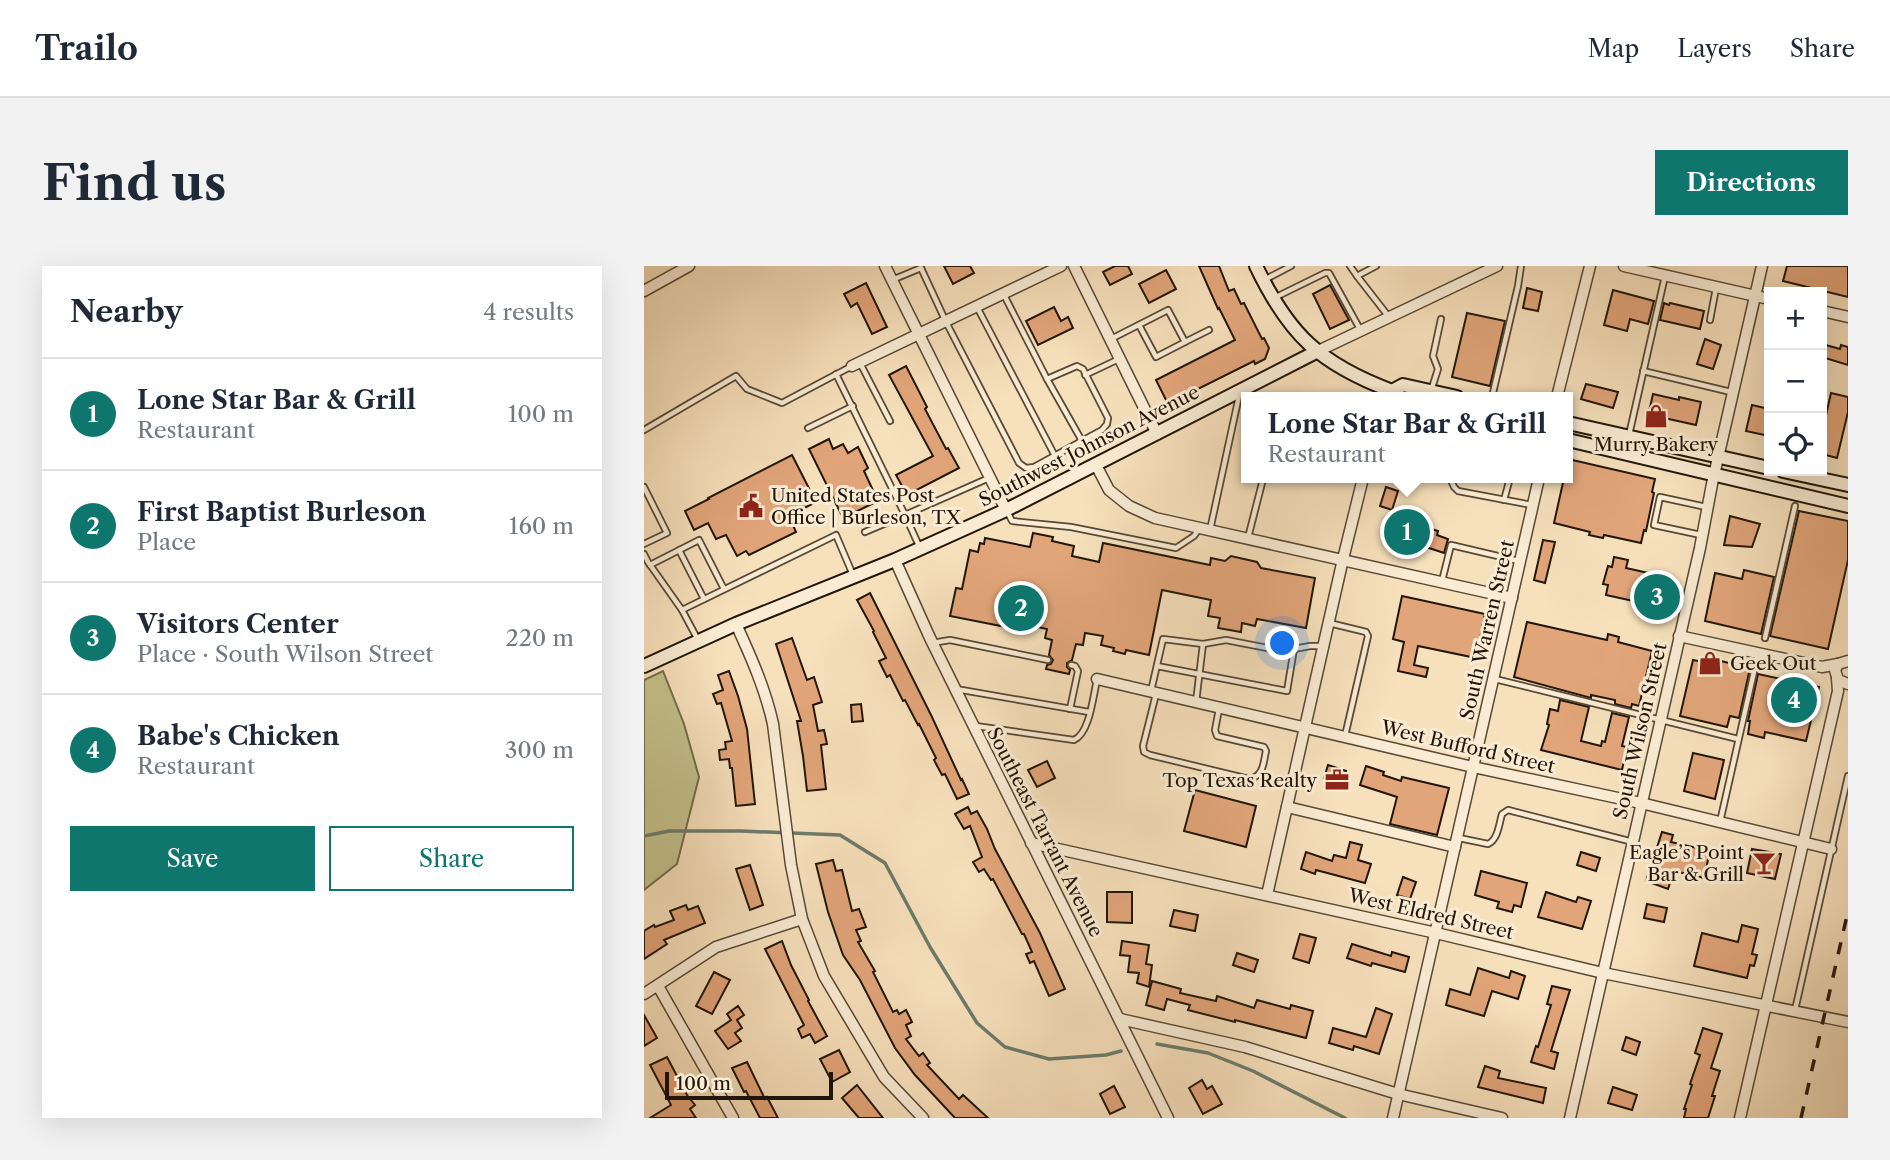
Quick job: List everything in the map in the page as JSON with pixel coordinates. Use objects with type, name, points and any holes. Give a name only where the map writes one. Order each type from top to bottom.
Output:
[{"type":"main road","points":[[1256,266],[1290,326],[1316,352],[1384,392]]},
{"type":"main road","name":"Southwest Johnson Avenue","points":[[644,666],[698,640],[1006,510],[1316,352]]},
{"type":"main road","points":[[1391,392],[1403,385],[1435,392]]},
{"type":"main road","points":[[1573,424],[1764,467]]},
{"type":"main road","points":[[1573,441],[1848,506]]},
{"type":"main road","points":[[1806,476],[1848,485]]},
{"type":"street","points":[[644,291],[689,266]]},
{"type":"street","points":[[885,266],[1006,510]]},
{"type":"street","points":[[856,364],[1061,266]]},
{"type":"street","points":[[1074,266],[1157,434]]},
{"type":"street","points":[[1316,352],[1390,317],[1477,270],[1497,266]]},
{"type":"street","points":[[1558,392],[1590,266]]},
{"type":"street","points":[[1624,266],[1764,298]]},
{"type":"street","name":"South Wilson Street","points":[[1570,1118],[1762,266]]},
{"type":"street","points":[[1827,312],[1848,317]]},
{"type":"street","points":[[1096,465],[1109,490],[1129,506],[1155,518],[1512,598]]},
{"type":"street","points":[[1267,895],[1362,483]]},
{"type":"street","name":"South Warren Street","points":[[1393,1118],[1538,483]]},
{"type":"street","name":"Southeast Tarrant Avenue","points":[[895,559],[932,643],[1168,1118]]},
{"type":"street","points":[[736,624],[769,705],[802,919],[824,976],[884,1077],[923,1118]]},
{"type":"street","points":[[1679,636],[1822,667],[1841,683],[1848,684]]},
{"type":"street","points":[[1740,1118],[1838,691],[1835,670],[1847,652]]},
{"type":"street","points":[[1822,667],[1842,662]]},
{"type":"street","name":"West Bufford Street","points":[[1097,679],[1831,849]]},
{"type":"street","points":[[1287,807],[1457,843]]},
{"type":"street","name":"West Eldred Street","points":[[1031,843],[1603,973],[1848,1022]]},
{"type":"street","points":[[644,994],[716,947],[802,919]]},
{"type":"street","points":[[658,986],[733,1118]]},
{"type":"street","points":[[1120,1019],[1245,1047],[1398,1094],[1502,1118]]},
{"type":"lane","points":[[1263,281],[1292,266]]},
{"type":"lane","points":[[1350,266],[1390,317]]},
{"type":"lane","points":[[1357,276],[1376,266]]},
{"type":"lane","points":[[1493,392],[1521,266]]},
{"type":"lane","points":[[892,281],[921,268],[1019,463],[1026,468],[1034,467],[1055,456],[1102,430],[1107,424],[1108,418],[1083,369],[1077,366],[1047,379]]},
{"type":"lane","points":[[1273,298],[1329,273],[1361,331]]},
{"type":"lane","points":[[1629,436],[1665,275]]},
{"type":"lane","points":[[1710,320],[1716,287]]},
{"type":"lane","points":[[1003,294],[1082,441]]},
{"type":"lane","points":[[977,307],[1055,456]]},
{"type":"lane","points":[[1110,339],[1168,310],[1185,342]]},
{"type":"lane","points":[[1431,391],[1438,369],[1433,356],[1441,319]]},
{"type":"lane","points":[[1139,325],[1156,357],[1209,330]]},
{"type":"lane","points":[[1085,375],[1120,359]]},
{"type":"lane","points":[[644,430],[736,376],[747,389],[782,403],[856,364],[890,421]]},
{"type":"lane","points":[[1643,371],[1733,392]]},
{"type":"lane","points":[[836,374],[920,548]]},
{"type":"lane","points":[[1006,510],[1012,521],[1071,527],[1176,548],[1205,529],[1240,391]]},
{"type":"lane","points":[[807,428],[853,406]]},
{"type":"lane","points":[[866,532],[990,478]]},
{"type":"lane","points":[[1248,538],[1262,483]]},
{"type":"lane","points":[[1452,483],[1458,491],[1533,506]]},
{"type":"lane","points":[[1504,500],[1509,483]]},
{"type":"lane","points":[[644,487],[667,533],[644,544]]},
{"type":"lane","points":[[1702,535],[1654,525],[1660,497],[1707,508]]},
{"type":"lane","points":[[1765,638],[1795,506]]},
{"type":"lane","points":[[681,610],[835,535],[853,576]]},
{"type":"lane","points":[[650,565],[699,540],[724,589]]},
{"type":"lane","points":[[1442,581],[1451,545],[1520,561]]},
{"type":"lane","points":[[679,550],[704,599]]},
{"type":"lane","points":[[644,554],[698,640]]},
{"type":"lane","points":[[1329,623],[1366,632],[1368,636],[1345,738]]},
{"type":"lane","points":[[1219,708],[1215,730],[1217,736],[1264,747],[1266,751],[1262,772],[1256,777],[1249,779],[1144,752],[1163,639],[1203,645],[1226,640],[1283,651],[1323,646]]},
{"type":"lane","points":[[932,643],[950,640],[1048,660]]},
{"type":"lane","points":[[1196,702],[1203,645]]},
{"type":"lane","points":[[1157,666],[1287,691],[1294,649]]},
{"type":"lane","points":[[1720,822],[1758,653]]},
{"type":"lane","points":[[1070,709],[1078,671],[1071,665]]},
{"type":"lane","points":[[973,725],[1074,740],[1080,737],[1085,729],[1097,679]]},
{"type":"lane","points":[[1493,679],[1738,739]]},
{"type":"lane","points":[[955,689],[1089,712]]},
{"type":"lane","points":[[1794,1011],[1848,776]]},
{"type":"lane","points":[[1457,843],[1492,843],[1502,814],[1508,810],[1633,842]]},
{"type":"shaded area","points":[[663,671],[684,724],[699,777],[677,864],[644,890],[644,680]]},
{"type":"building","points":[[944,266],[970,266],[974,273],[953,284]]},
{"type":"building","points":[[1115,266],[1128,266],[1132,274],[1110,285],[1103,272]]},
{"type":"building","points":[[1199,266],[1219,266],[1229,291],[1234,289],[1241,304],[1244,303],[1269,348],[1265,359],[1255,364],[1254,361],[1168,404],[1156,380],[1235,340]]},
{"type":"building","points":[[1787,266],[1848,266],[1848,297],[1827,292],[1827,287],[1807,287],[1783,281]]},
{"type":"building","points":[[1166,270],[1176,289],[1149,303],[1139,284]]},
{"type":"building","points":[[866,283],[887,327],[872,334],[857,303],[851,307],[844,294]]},
{"type":"building","points":[[1330,285],[1349,320],[1330,329],[1313,294]]},
{"type":"building","points":[[1527,288],[1542,292],[1538,311],[1523,308]]},
{"type":"building","points":[[1613,290],[1654,301],[1648,324],[1630,319],[1627,331],[1604,325]]},
{"type":"building","points":[[1664,303],[1704,311],[1700,329],[1660,320]]},
{"type":"building","points":[[1054,307],[1061,321],[1068,317],[1073,328],[1038,345],[1026,321]]},
{"type":"building","points":[[1467,313],[1505,321],[1490,386],[1452,377]]},
{"type":"building","points":[[1705,339],[1721,345],[1713,369],[1697,364]]},
{"type":"building","points":[[1827,345],[1840,349],[1841,345],[1848,347],[1848,365],[1827,359]]},
{"type":"building","points":[[906,366],[927,407],[925,409],[959,468],[907,495],[896,475],[933,456],[889,375]]},
{"type":"building","points":[[1586,384],[1618,392],[1613,408],[1581,399]]},
{"type":"building","points":[[1831,393],[1848,397],[1848,412],[1837,458],[1827,455],[1827,411]]},
{"type":"building","points":[[1653,394],[1701,402],[1696,425],[1664,418],[1662,424],[1647,421]]},
{"type":"building","points":[[1752,405],[1764,408],[1764,435],[1746,431]]},
{"type":"building","points":[[829,439],[833,449],[843,444],[848,453],[858,447],[868,468],[864,471],[878,501],[843,518],[809,449]]},
{"type":"building","name":"United States Post Office | Burleson, TX","points":[[792,455],[816,502],[789,516],[796,532],[749,555],[746,551],[737,556],[726,535],[716,539],[708,523],[694,530],[685,511]]},
{"type":"building","points":[[1573,460],[1655,479],[1646,531],[1644,530],[1641,543],[1604,535],[1603,538],[1589,535],[1590,532],[1554,523],[1563,483],[1573,483]]},
{"type":"building","points":[[1386,487],[1398,491],[1392,510],[1380,506]]},
{"type":"building","points":[[1799,511],[1848,521],[1848,560],[1828,649],[1770,636]]},
{"type":"building","points":[[1730,516],[1760,524],[1752,547],[1724,545]]},
{"type":"building","points":[[1394,518],[1438,531],[1437,535],[1448,539],[1444,553],[1426,547],[1427,544],[1398,536],[1395,545],[1387,543]]},
{"type":"building","points":[[1033,533],[1053,537],[1052,541],[1074,546],[1072,556],[1099,562],[1103,543],[1210,565],[1211,558],[1225,561],[1231,556],[1257,562],[1261,568],[1315,578],[1306,628],[1257,619],[1255,626],[1242,623],[1241,632],[1218,628],[1220,618],[1208,616],[1211,600],[1162,590],[1149,655],[1126,650],[1125,654],[1113,651],[1114,648],[1101,645],[1103,636],[1085,633],[1083,645],[1076,644],[1072,660],[1067,663],[1069,674],[1046,669],[1053,660],[1049,655],[1052,640],[1045,638],[1047,629],[1012,622],[1011,628],[950,616],[956,588],[962,589],[970,550],[978,552],[980,543],[984,544],[985,538],[1030,547]]},
{"type":"building","points":[[1543,540],[1555,542],[1545,583],[1534,580]]},
{"type":"building","points":[[1614,557],[1628,560],[1626,568],[1653,574],[1651,582],[1668,586],[1663,608],[1658,611],[1647,608],[1647,604],[1606,595],[1608,585],[1603,584],[1608,566],[1612,567]]},
{"type":"building","points":[[1744,570],[1774,577],[1761,634],[1705,621],[1715,573],[1742,579]]},
{"type":"building","points":[[870,593],[969,794],[957,799],[945,774],[942,775],[934,760],[936,758],[919,724],[879,661],[886,658],[857,600]]},
{"type":"building","points":[[1402,596],[1485,614],[1476,658],[1418,646],[1414,665],[1428,668],[1426,677],[1398,671],[1404,642],[1393,639]]},
{"type":"building","points":[[1527,622],[1607,640],[1608,634],[1619,637],[1618,642],[1652,651],[1639,706],[1632,704],[1631,708],[1615,704],[1615,700],[1591,695],[1591,698],[1514,677]]},
{"type":"building","points":[[792,638],[807,680],[814,677],[822,702],[813,705],[818,731],[824,730],[827,744],[821,745],[826,789],[807,791],[797,721],[801,721],[776,644]]},
{"type":"building","points":[[1704,657],[1750,668],[1739,718],[1730,716],[1727,727],[1680,716],[1693,660],[1703,662]]},
{"type":"building","points":[[729,671],[747,729],[755,804],[736,806],[729,759],[720,760],[719,750],[726,749],[725,742],[732,741],[721,703],[717,704],[713,694],[723,690],[718,675]]},
{"type":"building","points":[[1758,674],[1819,687],[1806,741],[1765,732],[1764,738],[1748,734],[1748,721]]},
{"type":"building","points":[[1560,700],[1589,707],[1581,741],[1601,746],[1602,741],[1605,742],[1612,713],[1629,717],[1622,746],[1627,747],[1622,770],[1541,750],[1549,725],[1550,709],[1558,711]]},
{"type":"building","points":[[861,704],[863,721],[852,722],[851,705]]},
{"type":"building","points":[[1693,753],[1724,760],[1715,799],[1684,791]]},
{"type":"building","points":[[1047,761],[1055,778],[1037,787],[1028,770]]},
{"type":"building","points":[[1328,765],[1346,771],[1342,784],[1324,778]]},
{"type":"building","points":[[1366,766],[1401,781],[1402,777],[1449,788],[1437,835],[1390,824],[1397,797],[1360,785]]},
{"type":"building","points":[[1195,790],[1256,806],[1246,847],[1184,831]]},
{"type":"building","points":[[968,807],[971,814],[977,811],[987,829],[1065,989],[1049,996],[1034,961],[1030,963],[1026,954],[1032,952],[1024,934],[993,879],[991,880],[984,869],[979,872],[973,862],[982,857],[970,826],[964,829],[955,814]]},
{"type":"building","points":[[1662,832],[1673,835],[1671,842],[1710,851],[1704,878],[1674,871],[1668,889],[1646,881]]},
{"type":"building","points":[[1350,842],[1362,845],[1358,860],[1371,864],[1365,883],[1316,870],[1315,874],[1301,869],[1306,852],[1332,861],[1334,855],[1346,858]]},
{"type":"building","name":"Eagle’s Point Bar & Grill","points":[[1752,849],[1781,854],[1775,879],[1747,873]]},
{"type":"building","points":[[1581,852],[1600,858],[1596,871],[1577,865]]},
{"type":"building","points":[[833,860],[836,871],[842,870],[852,911],[859,909],[866,927],[856,930],[861,941],[858,942],[875,971],[873,972],[893,1012],[897,1010],[899,1014],[906,1010],[912,1022],[906,1025],[911,1036],[906,1039],[919,1056],[923,1053],[930,1063],[927,1065],[959,1099],[963,1095],[988,1118],[955,1118],[915,1075],[895,1048],[860,980],[843,955],[828,912],[816,864]]},
{"type":"building","points":[[750,865],[763,905],[750,910],[736,869]]},
{"type":"building","points":[[1481,871],[1527,883],[1521,907],[1514,905],[1512,912],[1497,908],[1499,902],[1475,895]]},
{"type":"building","points":[[1403,877],[1416,882],[1410,899],[1397,895]]},
{"type":"building","points":[[1107,892],[1132,892],[1132,923],[1107,922]]},
{"type":"building","points":[[1546,892],[1576,902],[1578,897],[1591,901],[1582,929],[1538,917]]},
{"type":"building","points":[[1647,904],[1667,908],[1664,922],[1644,918]]},
{"type":"building","points":[[686,905],[688,910],[698,906],[705,923],[664,940],[667,944],[644,959],[644,931],[654,925],[655,927],[674,920],[670,911]]},
{"type":"building","points":[[1174,910],[1198,915],[1195,931],[1170,926]]},
{"type":"building","points":[[1742,925],[1758,929],[1752,954],[1757,955],[1754,966],[1750,965],[1747,978],[1694,966],[1702,933],[1738,942]]},
{"type":"building","points":[[1300,934],[1316,938],[1309,963],[1293,958]]},
{"type":"building","points":[[782,941],[808,1001],[827,1036],[815,1043],[810,1034],[802,1038],[798,1029],[804,1025],[765,949]]},
{"type":"building","points":[[1122,941],[1149,945],[1146,964],[1152,965],[1149,987],[1137,983],[1139,973],[1128,972],[1130,956],[1120,955]]},
{"type":"building","points":[[1352,944],[1391,956],[1392,952],[1409,957],[1405,972],[1372,963],[1371,966],[1347,958]]},
{"type":"building","points":[[1237,953],[1258,960],[1254,972],[1233,965]]},
{"type":"building","points":[[1478,968],[1509,978],[1511,971],[1525,976],[1518,999],[1492,991],[1484,1016],[1446,1005],[1450,989],[1470,995]]},
{"type":"building","points":[[714,972],[730,980],[712,1014],[696,1006]]},
{"type":"building","points":[[1152,981],[1181,989],[1180,993],[1216,1001],[1217,996],[1254,1008],[1257,1000],[1290,1009],[1291,1005],[1313,1011],[1306,1038],[1188,1010],[1190,1005],[1167,999],[1164,1010],[1146,1005]]},
{"type":"building","points":[[1552,986],[1570,990],[1551,1051],[1558,1053],[1554,1069],[1531,1062],[1551,1005],[1547,1004]]},
{"type":"building","points":[[738,1006],[744,1015],[737,1020],[742,1028],[735,1033],[741,1041],[728,1049],[715,1031],[731,1020],[727,1014]]},
{"type":"building","points":[[1376,1008],[1392,1014],[1379,1054],[1354,1046],[1353,1050],[1329,1043],[1333,1028],[1366,1037]]},
{"type":"building","points":[[644,1015],[657,1038],[644,1046]]},
{"type":"building","points":[[1703,1028],[1722,1034],[1711,1068],[1720,1071],[1712,1096],[1715,1096],[1708,1118],[1684,1118],[1684,1109],[1692,1085],[1690,1084],[1700,1055],[1695,1053]]},
{"type":"building","points":[[1626,1037],[1640,1042],[1636,1055],[1622,1050]]},
{"type":"building","points":[[839,1050],[850,1072],[832,1082],[820,1059]]},
{"type":"building","points":[[667,1057],[695,1105],[690,1109],[696,1118],[650,1118],[671,1105],[650,1065]]},
{"type":"building","points":[[747,1062],[765,1099],[767,1097],[778,1118],[760,1118],[746,1091],[744,1092],[732,1068]]},
{"type":"building","points":[[1485,1066],[1500,1071],[1498,1078],[1546,1088],[1543,1103],[1478,1087]]},
{"type":"building","points":[[1202,1080],[1207,1089],[1212,1086],[1222,1104],[1203,1114],[1189,1088]]},
{"type":"building","points":[[857,1085],[883,1118],[859,1118],[842,1098]]},
{"type":"building","points":[[1114,1086],[1125,1107],[1110,1114],[1100,1094]]},
{"type":"building","points":[[1613,1087],[1637,1095],[1632,1110],[1608,1103]]},
{"type":"waterway","points":[[644,836],[669,831],[840,835],[885,863],[930,947],[977,1023],[1005,1047],[1049,1059],[1106,1055],[1121,1051]]},
{"type":"waterway","points":[[1157,1044],[1208,1053],[1253,1071],[1345,1118]]},
{"type":"railway","points":[[1801,1118],[1848,911]]},
{"type":"place","name":"Murry Bakery","points":[[1656,416]]},
{"type":"place","name":"United States Post Office | Burleson, TX","points":[[751,506]]},
{"type":"place","name":"Lone Star Bar & Grill","points":[[1407,532]]},
{"type":"place","name":"Visitors Center","points":[[1657,597]]},
{"type":"place","name":"First Baptist Burleson","points":[[1021,608]]},
{"type":"place","name":"Geek Out","points":[[1710,663]]},
{"type":"place","name":"Babe's Chicken","points":[[1794,700]]},
{"type":"place","name":"Top Texas Realty","points":[[1337,780]]},
{"type":"place","name":"Eagle’s Point Bar & Grill","points":[[1764,863]]}]
